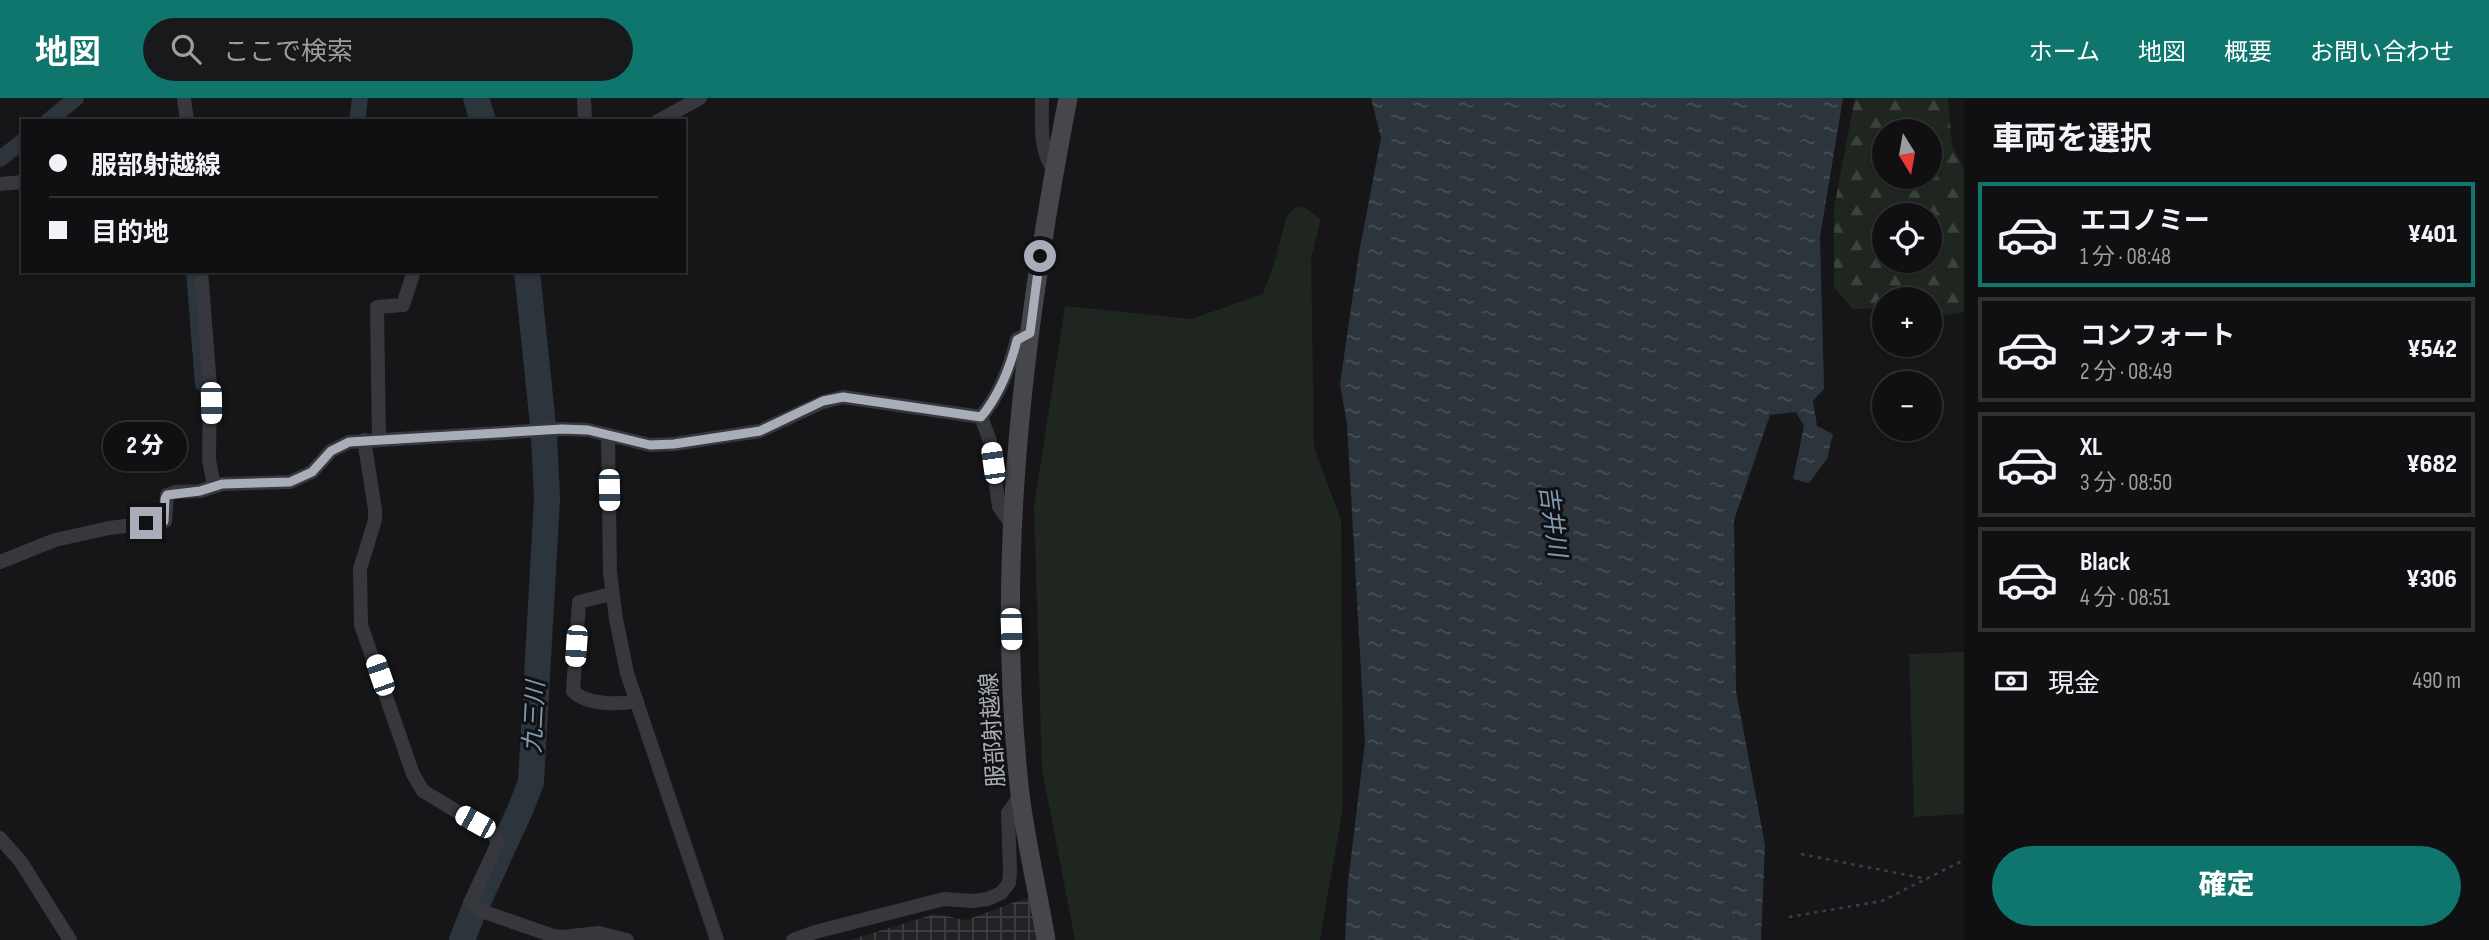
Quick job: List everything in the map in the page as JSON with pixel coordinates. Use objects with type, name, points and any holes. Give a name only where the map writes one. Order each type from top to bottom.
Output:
[{"type":"main road","name":"服部射越線","points":[[1046,940],[1020,796],[1014,725],[1012,525],[1019,423],[1030,333],[1054,170],[1068,98]]},
{"type":"street","points":[[184,98],[187,119]]},
{"type":"street","points":[[584,98],[585,119]]},
{"type":"street","points":[[662,119],[700,98]]},
{"type":"street","points":[[1042,98],[1047,161],[1054,170]]},
{"type":"street","points":[[0,184],[21,182]]},
{"type":"street","points":[[201,273],[210,387],[209,460],[214,486]]},
{"type":"street","points":[[413,273],[403,305],[377,307],[371,440],[375,520],[360,569],[362,625],[414,774],[423,791],[496,837],[498,843],[470,903],[481,911],[554,936],[593,933],[627,940]]},
{"type":"street","points":[[981,417],[995,400],[1011,363],[1017,340],[1030,333]]},
{"type":"street","points":[[0,562],[55,540],[109,528],[164,521],[167,495],[200,491],[222,484],[290,482],[312,472],[340,444],[562,429],[588,430],[650,445],[723,438],[760,431],[823,401],[843,397],[981,417]]},
{"type":"street","points":[[981,417],[990,441],[999,507],[1012,525]]},
{"type":"street","points":[[608,436],[611,594],[628,673],[717,940]]},
{"type":"street","points":[[611,594],[579,602],[573,691],[579,698],[623,704],[637,701]]},
{"type":"street","points":[[793,940],[944,899],[972,901],[988,899],[1001,893],[1009,883],[1010,872],[1008,813],[1020,796]]},
{"type":"street","points":[[0,838],[21,862],[70,940]]},
{"type":"path","points":[[1801,854],[1927,879]]},
{"type":"path","points":[[1789,917],[1882,901],[1964,860]]},
{"type":"shaded area","points":[[1029,897],[1038,940],[850,940],[935,914],[966,920]]},
{"type":"green space","points":[[1855,98],[1948,98],[1952,145],[1964,169],[1964,312],[1942,315],[1942,287],[1872,287],[1872,308],[1853,309],[1834,287],[1834,208]]},
{"type":"green space","points":[[1296,207],[1306,208],[1321,220],[1311,258],[1314,447],[1341,520],[1343,807],[1320,940],[1075,940],[1042,769],[1034,506],[1065,306],[1191,319],[1263,294],[1287,215]]},
{"type":"green space","points":[[1964,652],[1964,814],[1914,817],[1909,654]]},
{"type":"water","name":"吉井川","points":[[1371,98],[1843,98],[1820,237],[1824,389],[1813,401],[1817,426],[1833,434],[1827,459],[1809,483],[1793,479],[1804,426],[1796,412],[1770,415],[1734,520],[1736,691],[1765,845],[1761,940],[1345,940],[1348,882],[1365,742],[1347,424],[1340,384],[1359,253],[1381,138]]},
{"type":"waterway","points":[[50,119],[76,98]]},
{"type":"waterway","points":[[357,119],[360,98]]},
{"type":"waterway","name":"九三川","points":[[476,98],[482,119]]},
{"type":"waterway","points":[[0,159],[21,143]]},
{"type":"waterway","points":[[194,273],[203,384]]},
{"type":"waterway","name":"九三川","points":[[527,273],[543,425]]},
{"type":"waterway","name":"九三川","points":[[477,904],[531,782],[547,499],[544,435]]},
{"type":"waterway","name":"九三川","points":[[462,940],[473,912]]},
{"type":"route","points":[[146,523],[164,521],[167,495],[200,491],[222,484],[290,482],[312,472],[340,444],[364,440],[562,429],[588,430],[650,445],[674,444],[760,431],[823,401],[843,397],[981,417],[995,400],[1011,363],[1017,340],[1030,333],[1040,256]]}]
